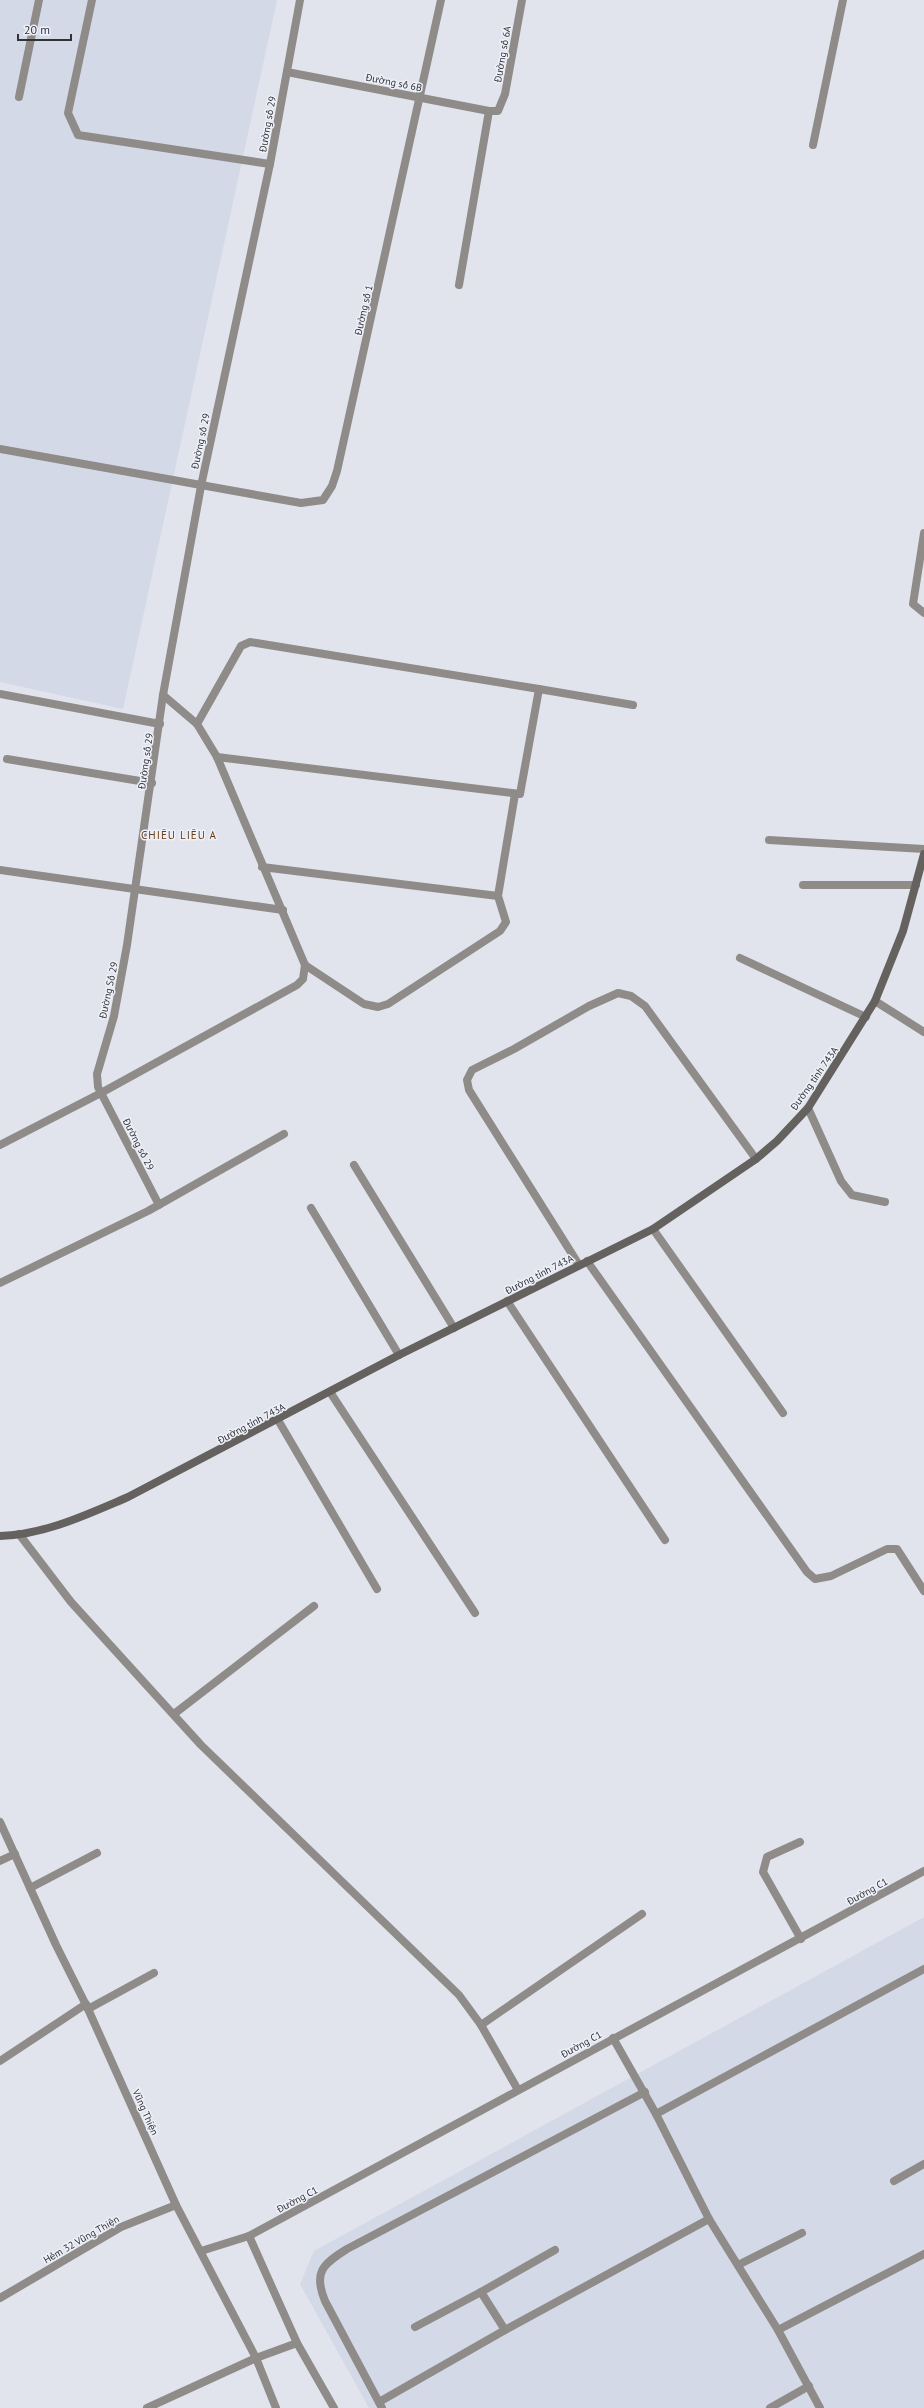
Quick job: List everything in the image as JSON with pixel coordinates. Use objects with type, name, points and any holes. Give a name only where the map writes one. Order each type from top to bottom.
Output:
[{"type":"main road","name":"Đường tỉnh 743A","points":[[0,1536],[19,1534],[86,1515],[128,1497],[278,1420],[399,1355],[653,1229],[756,1159],[777,1141],[808,1108],[875,1001],[890,970],[924,854]]},
{"type":"street","points":[[19,97],[39,0]]},
{"type":"street","points":[[92,0],[68,113],[78,135],[270,164]]},
{"type":"street","name":"Đường số 29","points":[[136,889],[152,783],[163,695],[201,486],[270,164],[300,0]]},
{"type":"street","name":"Đường số 1","points":[[0,449],[301,503],[323,500],[332,486],[339,463],[421,97],[441,0]]},
{"type":"street","name":"Đường số 6A","points":[[498,112],[505,94],[522,0]]},
{"type":"street","points":[[813,145],[843,0]]},
{"type":"street","name":"Đường số 6B","points":[[287,72],[421,97],[489,112],[498,112]]},
{"type":"street","points":[[458,286],[489,112]]},
{"type":"street","points":[[924,533],[913,604],[924,613]]},
{"type":"street","points":[[198,724],[241,646],[250,642],[633,704]]},
{"type":"street","points":[[217,757],[520,794],[522,790],[539,689]]},
{"type":"street","points":[[0,694],[160,724]]},
{"type":"street","points":[[0,1145],[101,1092],[297,985],[303,979],[305,965],[283,910],[262,867],[217,757],[198,724],[163,695]]},
{"type":"street","points":[[7,759],[152,783]]},
{"type":"street","points":[[305,965],[364,1004],[378,1007],[388,1004],[500,931],[506,922],[498,896],[515,794]]},
{"type":"street","points":[[769,840],[924,849]]},
{"type":"street","points":[[262,867],[498,896]]},
{"type":"street","points":[[0,870],[283,910]]},
{"type":"street","points":[[803,885],[916,885]]},
{"type":"street","name":"Đường Số 29","points":[[101,1092],[97,1082],[97,1074],[114,1016],[136,889]]},
{"type":"street","points":[[740,958],[866,1017]]},
{"type":"street","points":[[579,1265],[469,1090],[467,1080],[472,1070],[514,1049],[589,1006],[618,993],[631,996],[645,1006],[756,1159]]},
{"type":"street","points":[[875,1001],[924,1032]]},
{"type":"street","name":"Đường số 29","points":[[101,1092],[159,1204]]},
{"type":"street","points":[[808,1108],[841,1181],[852,1195],[885,1202]]},
{"type":"street","points":[[0,1283],[159,1204],[284,1134]]},
{"type":"street","points":[[354,1165],[454,1328]]},
{"type":"street","points":[[311,1208],[399,1355]]},
{"type":"street","points":[[653,1229],[783,1413]]},
{"type":"street","points":[[587,1261],[807,1572],[815,1579],[831,1576],[887,1549],[897,1549],[924,1591]]},
{"type":"street","points":[[507,1301],[665,1540]]},
{"type":"street","points":[[330,1392],[475,1613]]},
{"type":"street","points":[[278,1420],[377,1590]]},
{"type":"street","points":[[19,1534],[71,1602],[202,1745],[459,1995],[481,2024],[518,2090]]},
{"type":"street","points":[[174,1714],[314,1606]]},
{"type":"street","name":"Vũng Thiện","points":[[0,1822],[87,2006],[176,2205],[256,2358],[276,2408]]},
{"type":"street","points":[[800,1842],[767,1857],[763,1872],[801,1938]]},
{"type":"street","points":[[30,1888],[97,1853]]},
{"type":"street","points":[[0,1862],[15,1854]]},
{"type":"street","name":"Đường C1","points":[[201,2251],[249,2236],[924,1871]]},
{"type":"street","points":[[481,2024],[642,1914]]},
{"type":"street","points":[[656,2114],[924,1970]]},
{"type":"street","points":[[0,2061],[87,2006],[154,1973]]},
{"type":"street","points":[[613,2038],[645,2092],[709,2219],[778,2330],[820,2408]]},
{"type":"street","points":[[645,2092],[347,2249],[331,2259],[322,2269],[319,2278],[319,2288],[325,2301],[380,2405],[505,2330],[709,2219]]},
{"type":"street","points":[[894,2181],[924,2164]]},
{"type":"street","name":"Hẻm 32 Vũng Thiện","points":[[0,2298],[121,2227],[176,2205]]},
{"type":"street","points":[[738,2265],[802,2233]]},
{"type":"street","points":[[249,2236],[297,2343],[334,2408]]},
{"type":"street","points":[[416,2327],[555,2250]]},
{"type":"street","points":[[778,2330],[924,2254]]},
{"type":"street","points":[[481,2292],[505,2330]]},
{"type":"street","points":[[147,2408],[256,2358],[297,2343]]},
{"type":"street","points":[[770,2408],[809,2386]]},
{"type":"shaded area","points":[[0,0],[277,0],[123,709],[0,682]]},
{"type":"shaded area","points":[[924,1917],[924,2408],[369,2408],[300,2284],[314,2251]]},
{"type":"district","name":"CHIÊU LIÊU A","points":[[179,835]]}]
